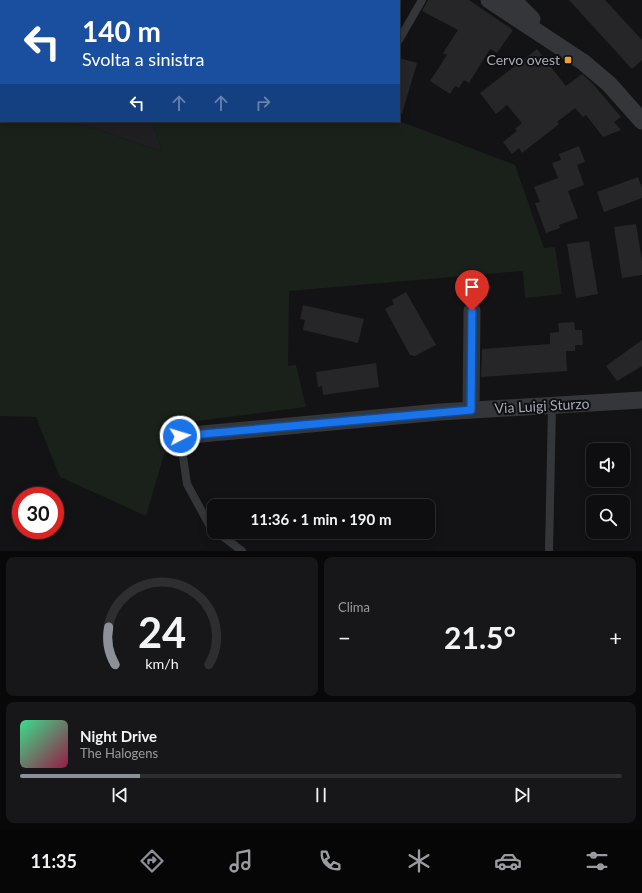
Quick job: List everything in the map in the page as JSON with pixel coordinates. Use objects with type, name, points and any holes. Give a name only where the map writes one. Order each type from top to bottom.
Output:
[{"type":"street","points":[[489,0],[583,62],[609,84],[642,121]]},
{"type":"street","points":[[513,0],[553,41]]},
{"type":"street","points":[[471,410],[472,311]]},
{"type":"street","name":"Via Luigi Sturzo","points":[[180,436],[471,410],[642,400]]},
{"type":"lane","points":[[400,38],[422,0]]},
{"type":"lane","points":[[549,551],[552,405]]},
{"type":"lane","points":[[180,436],[187,484],[207,521]]},
{"type":"lane","points":[[226,539],[242,551]]},
{"type":"shaded area","points":[[0,122],[63,122],[89,126],[162,152],[152,122],[400,122],[515,165],[544,248],[555,247],[562,294],[525,298],[523,271],[289,291],[288,366],[296,365],[306,407],[173,424],[146,516],[60,477],[36,417],[0,416]]},
{"type":"shaded area","points":[[63,122],[152,122],[162,152],[89,126]]},
{"type":"building","points":[[428,0],[469,0],[513,30],[497,53],[490,49],[469,83],[464,80],[459,88],[455,86],[450,94],[430,81],[447,55],[443,53],[458,30],[422,11]]},
{"type":"building","points":[[569,0],[605,0],[642,40],[642,60],[632,69]]},
{"type":"building","points":[[537,49],[566,86],[582,74],[593,84],[621,117],[614,122],[621,130],[603,137],[586,115],[583,117],[575,108],[557,122],[559,124],[522,153],[519,148],[512,154],[503,142],[517,131],[515,129],[522,123],[507,105],[496,114],[480,93]]},
{"type":"building","points":[[400,58],[417,63],[402,114],[400,113]]},
{"type":"building","points":[[579,146],[585,162],[577,165],[584,185],[568,191],[578,218],[559,225],[560,228],[546,233],[535,203],[540,202],[534,187],[558,178],[552,163],[561,160],[559,154]]},
{"type":"building","points":[[638,177],[642,188],[642,198],[604,212],[597,192]]},
{"type":"building","points":[[636,224],[642,261],[642,275],[622,278],[614,227]]},
{"type":"building","points":[[589,241],[598,294],[576,298],[567,244]]},
{"type":"building","points":[[406,292],[436,345],[415,356],[410,355],[385,309],[394,304],[392,300]]},
{"type":"building","points":[[303,305],[364,319],[358,343],[303,330],[305,320],[300,319]]},
{"type":"building","points":[[574,322],[575,330],[582,330],[583,345],[575,345],[575,351],[566,351],[567,371],[481,377],[482,349],[550,344],[550,333],[559,332],[558,323]]},
{"type":"building","points":[[642,340],[642,366],[617,381],[606,366]]},
{"type":"building","points":[[376,363],[379,387],[323,395],[322,386],[318,387],[316,372]]},
{"type":"place","name":"Cervo ovest","points":[[568,60]]},
{"type":"route","points":[[180,436],[471,410],[472,311]]}]
